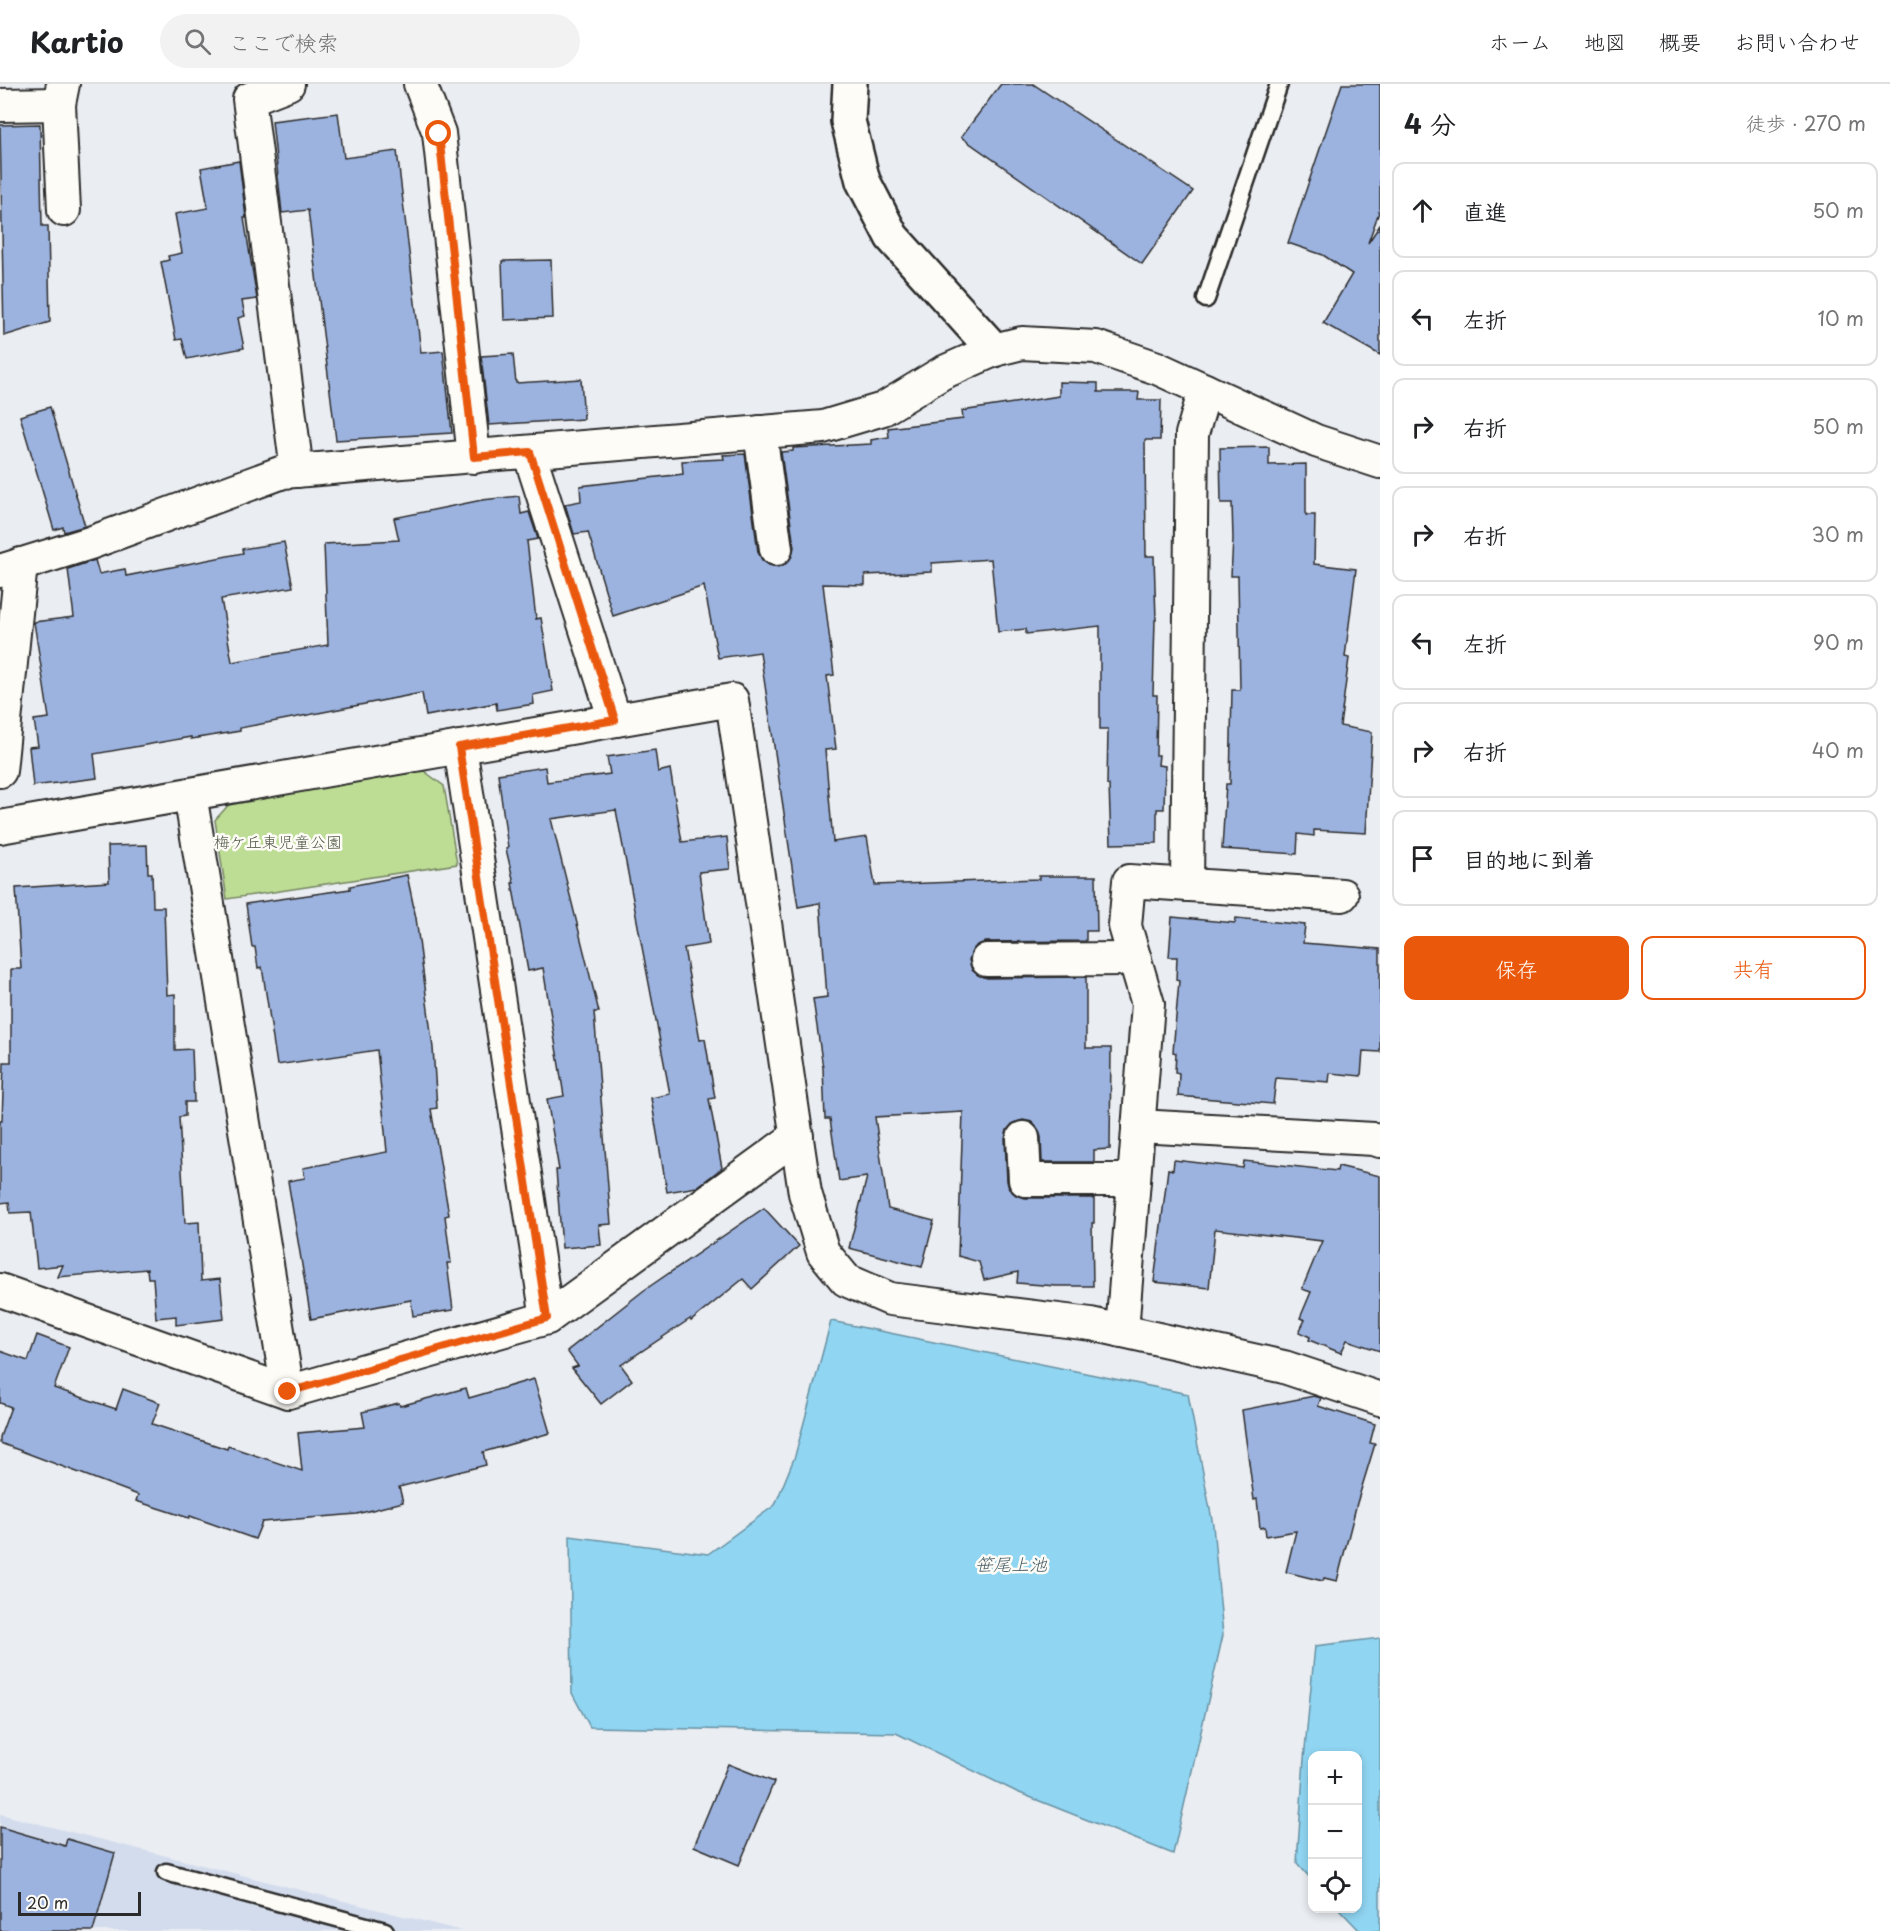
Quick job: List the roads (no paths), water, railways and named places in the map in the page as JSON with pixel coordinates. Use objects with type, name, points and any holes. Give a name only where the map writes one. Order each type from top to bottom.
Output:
[{"type":"street","points":[[288,84],[249,99],[297,471]]},
{"type":"street","points":[[420,84],[439,134],[474,457]]},
{"type":"street","points":[[850,84],[848,121],[863,181],[892,237],[994,350]]},
{"type":"street","points":[[0,105],[61,94],[64,210]]},
{"type":"street","points":[[0,771],[10,567],[90,543],[283,472],[823,427],[883,409],[942,374],[994,350],[1022,343],[1096,347],[1157,368],[1316,441],[1380,462]]},
{"type":"street","points":[[1187,885],[1192,434],[1205,390]]},
{"type":"street","points":[[760,432],[776,549]]},
{"type":"street","points":[[530,452],[615,720]]},
{"type":"street","points":[[0,827],[732,700],[805,1193],[823,1252],[846,1280],[890,1299],[1091,1324],[1284,1367],[1380,1400]]},
{"type":"street","points":[[459,747],[547,1318]]},
{"type":"street","points":[[190,794],[288,1392]]},
{"type":"street","points":[[1122,1331],[1148,1004],[1125,926],[1129,881],[1342,895]]},
{"type":"street","points":[[987,960],[1135,959]]},
{"type":"street","points":[[1138,1126],[1380,1141]]},
{"type":"street","points":[[0,1290],[288,1392],[547,1318],[797,1136]]},
{"type":"street","points":[[1023,1138],[1025,1180],[1134,1180]]},
{"type":"lane","points":[[1206,299],[1279,84]]},
{"type":"lane","points":[[166,1872],[385,1931]]},
{"type":"water","name":"笹尾上池","points":[[831,1321],[1188,1394],[1213,1525],[1223,1635],[1173,1854],[1017,1792],[896,1733],[590,1727],[572,1693],[570,1536],[708,1554],[775,1505],[795,1456]]},
{"type":"water","points":[[1380,1638],[1380,1931],[1360,1931],[1343,1913],[1362,1913],[1362,1751],[1308,1751],[1308,1875],[1297,1863],[1315,1646]]},
{"type":"park label","name":"梅ケ丘東児童公園","points":[[278,842]]}]
